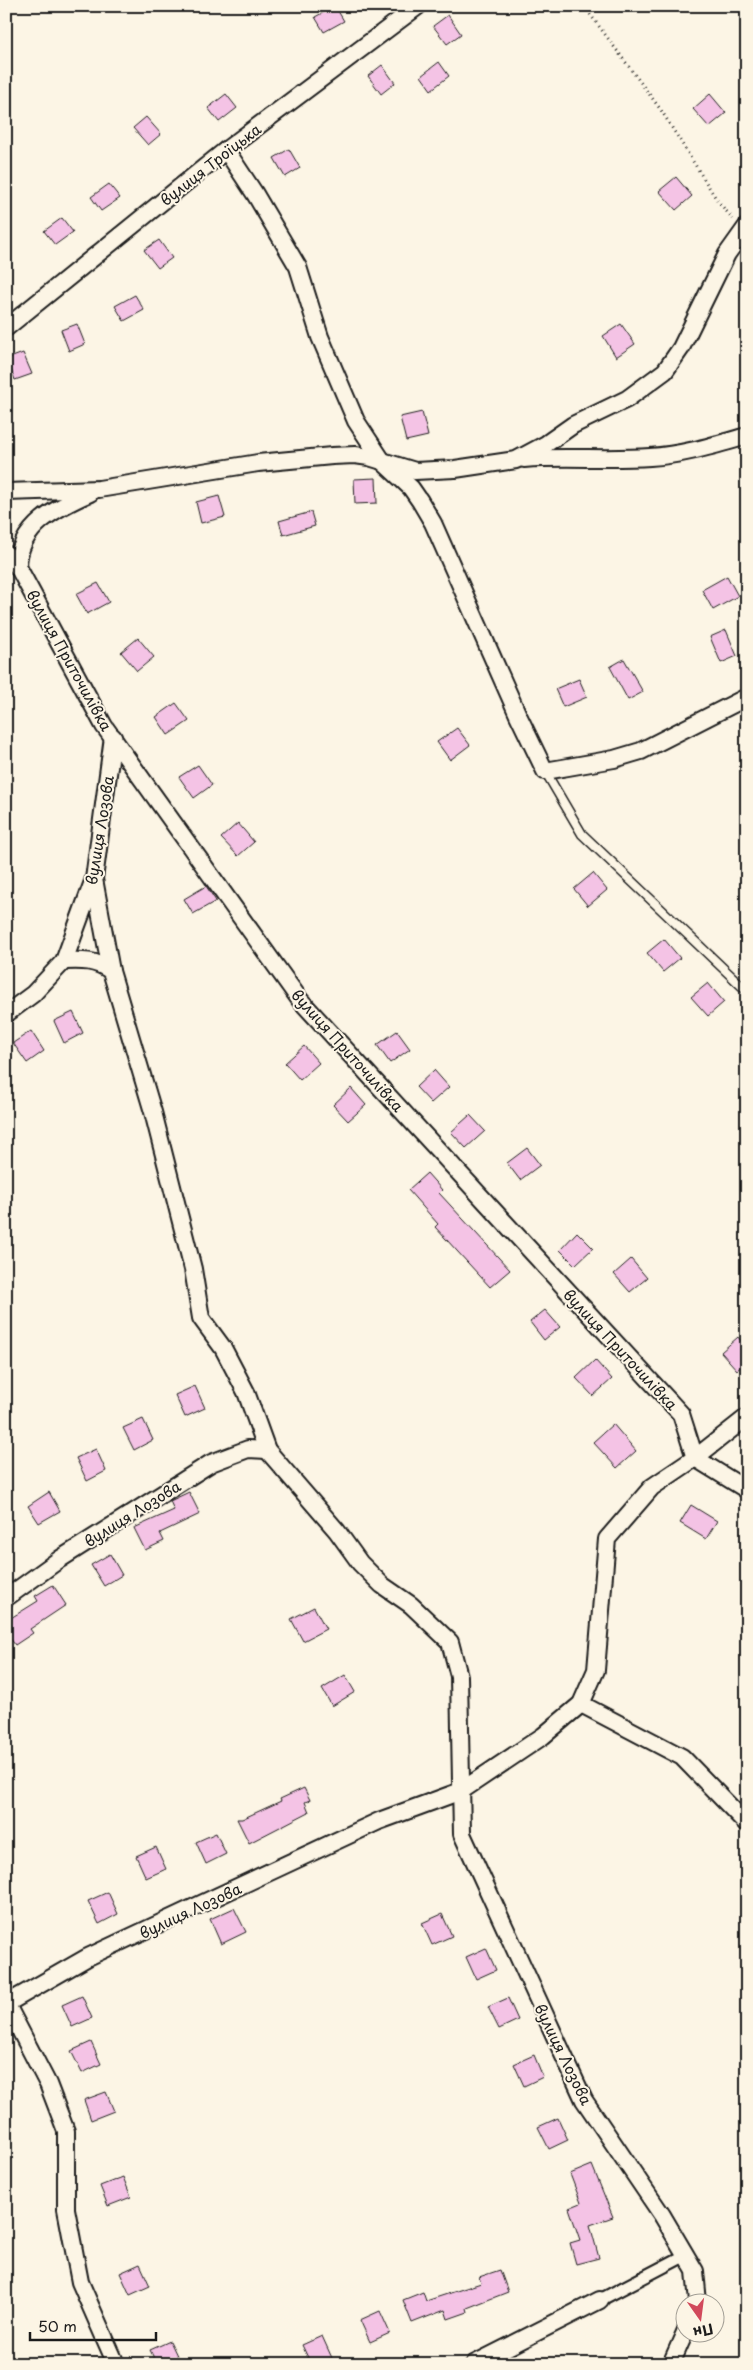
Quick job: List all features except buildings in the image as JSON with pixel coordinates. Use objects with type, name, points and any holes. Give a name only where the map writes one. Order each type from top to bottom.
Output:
[{"type":"street","name":"вулиця Троїцька","points":[[6,328],[226,150],[418,6]]},
{"type":"street","points":[[226,150],[255,194],[298,268],[320,337],[356,421],[383,462],[411,488],[433,523],[518,715],[545,771],[635,753],[747,697]]},
{"type":"street","points":[[516,460],[546,444],[573,425],[627,399],[665,371],[681,348],[727,254],[745,231]]},
{"type":"street","points":[[6,492],[100,489],[258,463],[332,456],[355,455],[415,471],[455,469],[516,460],[560,457],[651,457],[681,453],[747,436]]},
{"type":"street","points":[[18,567],[20,551],[33,528],[65,504],[100,489]]},
{"type":"street","name":"вулиця Приточилівка","points":[[6,554],[18,567],[104,726],[300,1000],[681,1414],[695,1458]]},
{"type":"street","name":"вулиця Лозова","points":[[6,1014],[33,994],[64,961],[94,879],[113,737]]},
{"type":"street","points":[[94,879],[111,971],[153,1112],[194,1269],[201,1318],[222,1348],[246,1392],[267,1450],[337,1531],[360,1563],[382,1585],[411,1605],[450,1642],[459,1676],[461,1792]]},
{"type":"street","points":[[64,961],[85,960],[101,964],[111,971]]},
{"type":"street","points":[[747,1417],[695,1458],[652,1487],[607,1539],[596,1670],[581,1704],[682,1757],[747,1824]]},
{"type":"street","name":"вулиця Лозова","points":[[6,1598],[60,1559],[211,1463],[248,1448],[267,1450]]},
{"type":"street","points":[[695,1458],[747,1490]]},
{"type":"street","name":"вулиця Лозова","points":[[116,2364],[80,2282],[66,2210],[66,2131],[48,2084],[6,2004],[88,1958],[379,1821],[461,1792],[543,1736],[581,1704]]},
{"type":"street","name":"вулиця Лозова","points":[[461,1792],[462,1834],[584,2100],[662,2215],[686,2255],[695,2271],[697,2292]]},
{"type":"street","points":[[475,2364],[686,2255]]},
{"type":"street","points":[[671,2364],[681,2342]]},
{"type":"lane","points":[[545,771],[582,834],[747,992]]},
{"type":"path","points":[[584,6],[661,110],[717,200],[745,231]]}]
